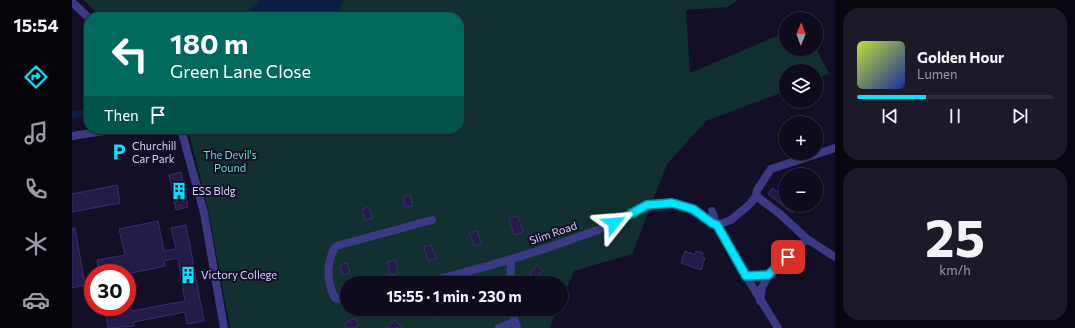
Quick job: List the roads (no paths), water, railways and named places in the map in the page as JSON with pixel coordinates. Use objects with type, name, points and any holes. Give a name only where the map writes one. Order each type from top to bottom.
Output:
[{"type":"street","points":[[72,2],[84,13]]},
{"type":"street","points":[[72,136],[85,134]]},
{"type":"street","points":[[182,134],[204,213],[224,328]]},
{"type":"street","points":[[712,211],[717,225],[731,220],[756,196],[757,190],[771,169],[835,148]]},
{"type":"street","points":[[756,196],[780,214],[807,239],[835,257]]},
{"type":"street","name":"Slim Road","points":[[449,276],[511,259],[614,223],[647,205],[672,203],[693,209],[717,225],[760,302],[778,328]]},
{"type":"street","points":[[340,299],[335,298],[330,289],[328,274],[331,255],[336,246],[349,241],[432,220]]},
{"type":"street","points":[[760,302],[762,287],[768,275],[807,239]]},
{"type":"street","points":[[510,276],[511,259]]},
{"type":"street","points":[[746,276],[768,275]]},
{"type":"street","points":[[499,328],[516,325]]},
{"type":"water","points":[[261,0],[343,0],[338,12],[248,12]]},
{"type":"water","points":[[84,110],[84,115],[72,119],[72,111]]},
{"type":"place","name":"Churchill Car Park","points":[[119,152]]},
{"type":"place","name":"ESS Bldg","points":[[179,191]]},
{"type":"place","name":"Victory College","points":[[188,275]]},
{"type":"park label","name":"The Devil's Pound","points":[[230,161]]}]
